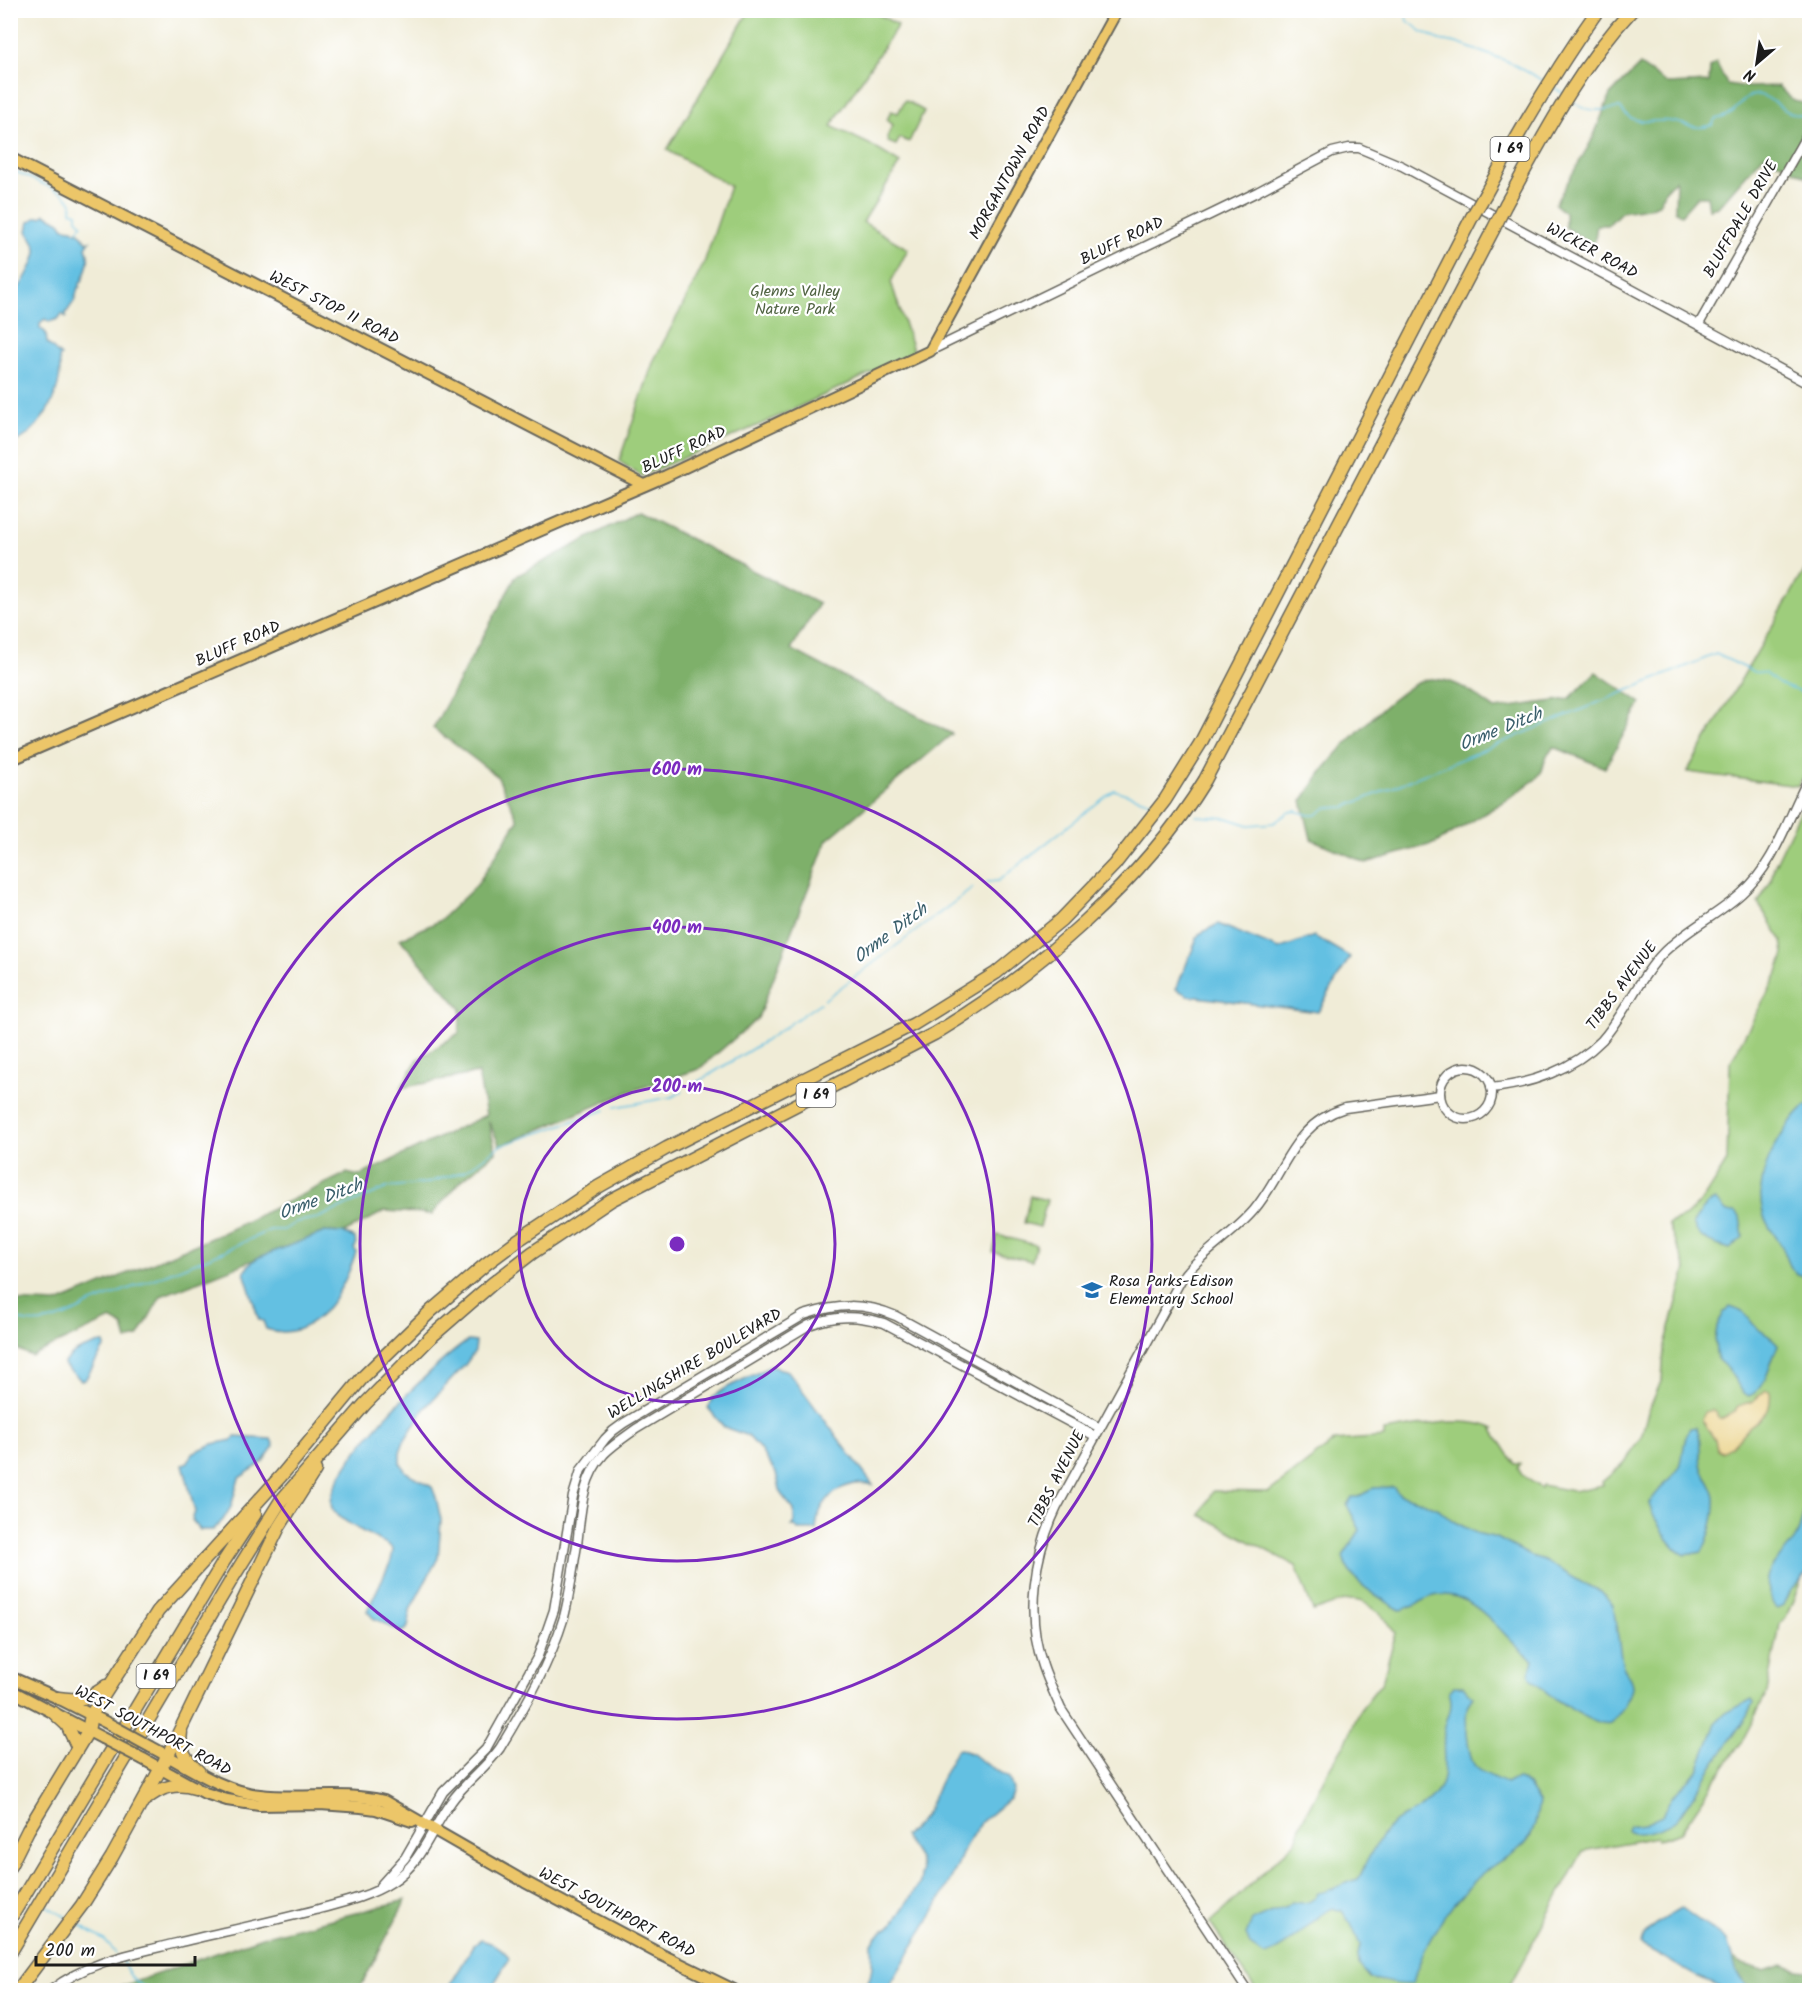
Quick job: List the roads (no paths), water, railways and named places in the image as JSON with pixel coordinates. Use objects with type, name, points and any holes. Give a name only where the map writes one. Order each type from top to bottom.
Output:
[{"type":"highway","points":[[1570,50],[1598,10]]},
{"type":"highway","name":"I 69","points":[[12,1917],[232,1549],[281,1476],[337,1407],[383,1356],[459,1287],[526,1234],[582,1197],[636,1165],[914,1024],[996,973],[1061,920],[1114,865],[1179,779],[1200,744],[1472,217],[1535,104],[1559,66],[1603,10]]},
{"type":"highway","name":"I 69","points":[[10,1953],[271,1515],[293,1486],[351,1421],[402,1365],[443,1325],[550,1240],[634,1187],[924,1039],[973,1011],[1009,986],[1071,933],[1141,865],[1191,803],[1205,780],[1553,118],[1580,76],[1632,10]]},
{"type":"highway","points":[[1614,30],[1639,10]]},
{"type":"highway","points":[[18,1990],[82,1905],[112,1857],[168,1755],[279,1527],[308,1481],[351,1421]]},
{"type":"highway","points":[[11,1866],[28,1830],[88,1731],[91,1715],[158,1611],[281,1476]]},
{"type":"highway","points":[[58,1698],[85,1699],[100,1690],[117,1674]]},
{"type":"highway","points":[[54,1713],[67,1725],[77,1746]]},
{"type":"highway","points":[[184,1722],[180,1737],[182,1750],[187,1760],[199,1772]]},
{"type":"highway","points":[[137,1809],[152,1794],[166,1787],[179,1784],[195,1788]]},
{"type":"main road","name":"MORGANTOWN ROAD","points":[[930,351],[1117,10]]},
{"type":"main road","name":"WEST STOP 11 ROAD","points":[[10,158],[644,485]]},
{"type":"main road","name":"BLUFF ROAD","points":[[10,760],[644,485],[930,351]]},
{"type":"main road","points":[[619,496],[624,485],[621,473]]},
{"type":"main road","name":"WEST SOUTHPORT ROAD","points":[[10,1677],[58,1698],[227,1787],[258,1795],[340,1795],[375,1799],[404,1811],[423,1825]]},
{"type":"main road","name":"WEST SOUTHPORT ROAD","points":[[10,1690],[216,1797],[259,1805],[320,1804],[361,1807],[386,1812],[423,1825],[660,1954],[734,1990]]},
{"type":"street","name":"BLUFFDALE DRIVE","points":[[1699,324],[1809,129]]},
{"type":"street","name":"BLUFF ROAD","points":[[930,351],[1248,196],[1332,152],[1359,148]]},
{"type":"street","name":"WICKER ROAD","points":[[1359,148],[1402,166],[1809,385]]},
{"type":"street","name":"TIBBS AVENUE","points":[[1491,1088],[1518,1083],[1562,1069],[1582,1057],[1603,1039],[1662,954],[1741,894],[1754,881],[1777,846],[1809,776]]},
{"type":"street","points":[[1459,1068],[1473,1068],[1479,1071],[1489,1081],[1491,1088],[1491,1096],[1484,1111],[1468,1119],[1460,1118],[1446,1110],[1440,1095],[1443,1080],[1459,1068]]},
{"type":"street","name":"TIBBS AVENUE","points":[[1247,1990],[1061,1709],[1041,1660],[1036,1633],[1035,1581],[1039,1555],[1055,1511],[1181,1280],[1256,1208],[1286,1158],[1307,1131],[1330,1112],[1440,1095]]},
{"type":"street","name":"WELLINGSHIRE BOULEVARD","points":[[377,1890],[405,1858],[442,1792],[486,1749],[538,1656],[554,1610],[573,1496],[581,1470],[613,1431],[804,1315],[825,1308],[847,1305],[873,1308],[896,1316],[1100,1428]]},
{"type":"street","name":"WELLINGSHIRE BOULEVARD","points":[[51,1990],[77,1972],[91,1966],[350,1901],[393,1882],[406,1871],[435,1831],[446,1809],[456,1796],[500,1749],[550,1655],[565,1612],[577,1544],[580,1509],[586,1485],[602,1456],[636,1429],[809,1325],[824,1319],[848,1316],[860,1316],[884,1323],[1095,1436]]},
{"type":"water","points":[[45,214],[60,222],[64,228],[78,231],[87,242],[90,241],[86,247],[88,262],[75,300],[66,313],[66,317],[62,314],[58,319],[49,322],[45,319],[40,323],[40,328],[46,333],[47,343],[61,356],[59,358],[59,380],[52,401],[34,428],[25,437],[11,444],[11,295],[24,281],[36,253],[35,245],[27,231],[29,222]]},
{"type":"water","points":[[1218,924],[1279,949],[1314,936],[1350,957],[1318,1012],[1189,996],[1176,989],[1199,934]]},
{"type":"water","points":[[1809,1104],[1809,1277],[1797,1274],[1791,1268],[1781,1244],[1764,1218],[1761,1190],[1766,1167],[1775,1146],[1794,1117]]},
{"type":"water","points":[[1715,1200],[1727,1212],[1736,1212],[1740,1217],[1743,1237],[1730,1249],[1704,1239],[1693,1224],[1702,1210]]},
{"type":"water","points":[[325,1232],[344,1233],[355,1238],[356,1252],[351,1267],[335,1297],[313,1322],[299,1329],[283,1332],[266,1329],[263,1321],[259,1320],[244,1272],[257,1258]]},
{"type":"water","points":[[1730,1307],[1744,1313],[1756,1327],[1778,1345],[1764,1381],[1749,1396],[1744,1394],[1728,1369],[1718,1360],[1716,1354],[1717,1327],[1724,1312]]},
{"type":"water","points":[[468,1341],[476,1342],[475,1351],[424,1409],[404,1441],[400,1452],[400,1463],[406,1472],[432,1487],[441,1520],[438,1558],[410,1610],[407,1629],[401,1632],[373,1618],[367,1611],[391,1561],[393,1550],[389,1545],[358,1529],[335,1513],[332,1508],[333,1492],[344,1470],[384,1418],[432,1370]]},
{"type":"water","points":[[104,1343],[105,1346],[85,1380],[81,1380],[65,1366],[64,1363],[75,1352]]},
{"type":"water","points":[[771,1366],[788,1371],[873,1485],[852,1485],[834,1493],[822,1509],[816,1530],[798,1530],[792,1526],[794,1510],[781,1494],[776,1473],[759,1448],[748,1436],[724,1427],[708,1408],[713,1397],[726,1388]]},
{"type":"water","points":[[1696,1427],[1701,1464],[1714,1494],[1715,1512],[1702,1552],[1685,1555],[1663,1532],[1649,1504],[1678,1470],[1687,1433],[1690,1428]]},
{"type":"water","points":[[235,1437],[271,1439],[274,1446],[262,1463],[239,1478],[231,1507],[223,1520],[213,1530],[200,1530],[192,1520],[195,1512],[183,1464],[188,1462],[192,1453]]},
{"type":"water","points":[[1393,1487],[1400,1495],[1439,1509],[1453,1521],[1476,1533],[1497,1538],[1601,1591],[1613,1605],[1622,1663],[1632,1684],[1626,1701],[1613,1721],[1603,1723],[1592,1720],[1545,1691],[1530,1675],[1533,1660],[1479,1609],[1466,1601],[1453,1596],[1439,1595],[1400,1610],[1374,1594],[1351,1574],[1343,1556],[1360,1530],[1347,1505],[1352,1497],[1358,1497],[1373,1488]]},
{"type":"water","points":[[1809,1502],[1809,1572],[1789,1592],[1782,1607],[1778,1609],[1773,1604],[1769,1593],[1768,1574],[1796,1537]]},
{"type":"water","points":[[1454,1686],[1463,1686],[1473,1697],[1468,1705],[1466,1718],[1469,1748],[1474,1764],[1480,1770],[1506,1784],[1517,1778],[1528,1785],[1539,1802],[1534,1829],[1530,1837],[1518,1850],[1480,1876],[1453,1905],[1428,1943],[1413,1984],[1402,1985],[1371,1979],[1359,1965],[1360,1945],[1351,1924],[1342,1911],[1332,1908],[1273,1952],[1264,1955],[1250,1945],[1246,1934],[1252,1921],[1292,1902],[1310,1901],[1318,1893],[1358,1879],[1381,1837],[1394,1822],[1419,1809],[1437,1792],[1444,1775],[1444,1732],[1450,1712],[1449,1692]]},
{"type":"water","points":[[1752,1699],[1754,1702],[1750,1711],[1678,1818],[1669,1825],[1655,1830],[1640,1833],[1629,1832],[1627,1830],[1629,1826],[1645,1824],[1662,1816],[1672,1797],[1698,1770],[1716,1723],[1726,1713]]},
{"type":"water","points":[[961,1749],[1009,1778],[1013,1790],[1010,1798],[980,1823],[964,1848],[958,1865],[933,1913],[887,1990],[864,1990],[872,1968],[872,1943],[881,1932],[892,1925],[920,1883],[922,1870],[919,1859],[904,1836],[920,1822],[956,1750]]},
{"type":"water","points":[[1682,1908],[1727,1941],[1737,1973],[1750,1990],[1726,1990],[1641,1945],[1643,1938],[1651,1928]]},
{"type":"water","points":[[481,1940],[501,1949],[509,1959],[490,1990],[447,1990],[474,1945]]},
{"type":"waterway","points":[[1404,10],[1408,21],[1421,31],[1439,40],[1456,43],[1507,61],[1544,81]]},
{"type":"waterway","points":[[1553,87],[1564,94]]},
{"type":"waterway","points":[[1573,101],[1589,109],[1620,108],[1630,117],[1640,121],[1669,121],[1706,127],[1712,125],[1715,119],[1729,115],[1749,96],[1759,95],[1789,112],[1810,118]]},
{"type":"waterway","points":[[10,169],[63,193],[72,203],[71,211],[77,213],[77,219],[82,224],[78,231]]},
{"type":"waterway","name":"Orme Ditch","points":[[1196,816],[1227,818],[1249,825],[1274,823],[1289,812],[1316,815],[1326,808],[1345,807],[1716,654],[1754,672],[1765,673],[1779,684],[1810,696]]},
{"type":"waterway","name":"Orme Ditch","points":[[987,882],[998,881],[1114,790],[1151,802]]},
{"type":"waterway","name":"Orme Ditch","points":[[824,1000],[973,888]]},
{"type":"waterway","name":"Orme Ditch","points":[[691,1086],[765,1041],[820,1003]]},
{"type":"waterway","name":"Orme Ditch","points":[[615,1107],[672,1097],[683,1091]]},
{"type":"waterway","name":"Orme Ditch","points":[[10,1315],[24,1321],[35,1322],[59,1318],[220,1253],[270,1230],[284,1230],[296,1222],[318,1218],[389,1187],[427,1183],[465,1171],[500,1146],[605,1110]]},
{"type":"waterway","points":[[10,1889],[21,1892]]},
{"type":"waterway","points":[[44,1904],[66,1917]]},
{"type":"waterway","points":[[75,1923],[104,1940],[116,1953]]},
{"type":"waterway","points":[[121,1960],[135,1981],[151,1990]]},
{"type":"place","name":"Rosa Parks-Edison Elementary School","points":[[1092,1290]]},
{"type":"park label","name":"Glenns Valley Nature Park","points":[[795,300]]}]
